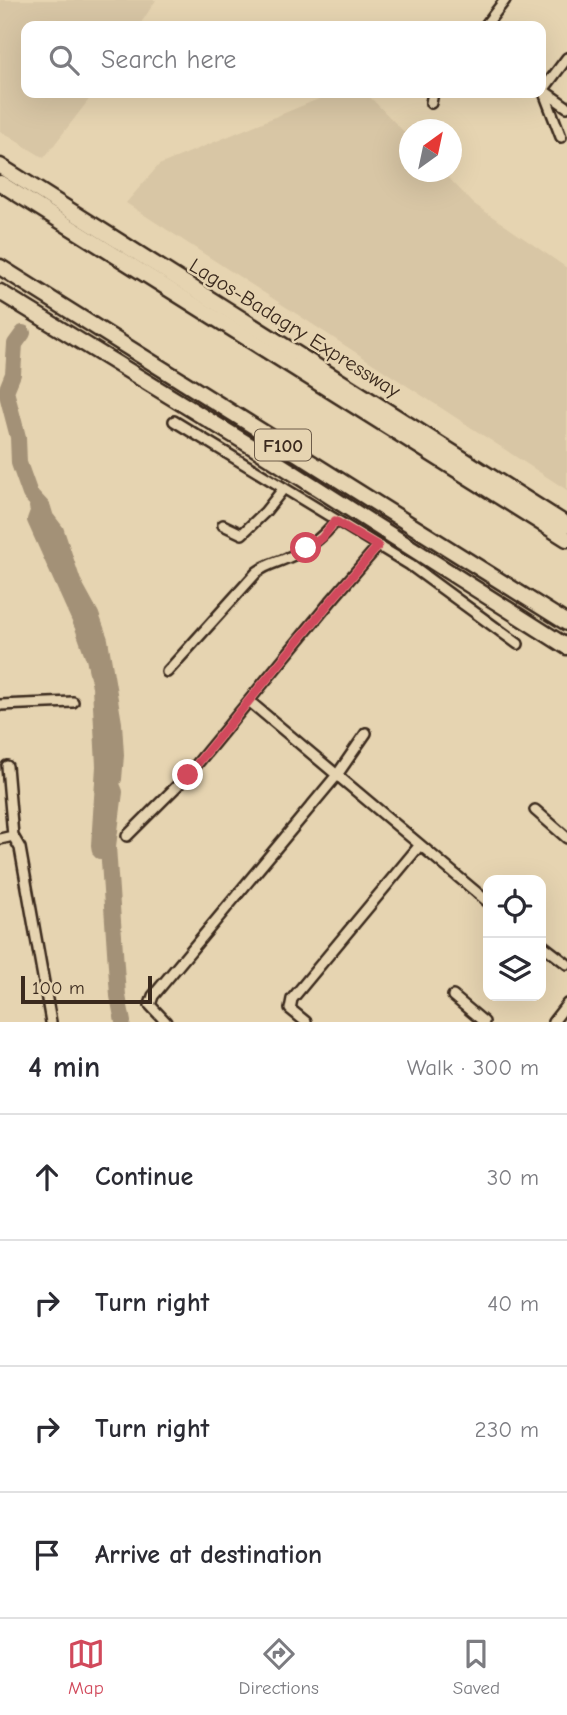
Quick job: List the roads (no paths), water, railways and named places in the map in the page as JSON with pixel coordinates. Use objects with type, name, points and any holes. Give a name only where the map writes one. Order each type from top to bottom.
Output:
[{"type":"main road","name":"Lagos-Badagry Expressway","points":[[0,166],[567,525]]},
{"type":"main road","name":"Lagos-Badagry Expressway","points":[[0,183],[567,539]]},
{"type":"main road","name":"F100","points":[[0,267],[567,623]]},
{"type":"main road","points":[[0,292],[251,446],[567,647]]},
{"type":"street","points":[[489,21],[505,0]]},
{"type":"street","points":[[546,86],[567,58]]},
{"type":"street","points":[[546,92],[567,107]]},
{"type":"street","points":[[546,98],[561,137]]},
{"type":"street","points":[[174,421],[410,565],[518,644]]},
{"type":"street","points":[[223,525],[242,534],[265,512],[284,488]]},
{"type":"street","points":[[167,672],[257,572],[322,538],[335,521]]},
{"type":"street","points":[[127,835],[188,775],[378,546]]},
{"type":"street","points":[[249,701],[483,898]]},
{"type":"street","points":[[0,705],[73,702]]},
{"type":"street","points":[[166,1022],[150,1005],[153,996],[337,775],[366,733]]},
{"type":"street","points":[[7,766],[13,836],[20,848],[51,1022]]},
{"type":"street","points":[[535,810],[567,838]]},
{"type":"street","points":[[0,839],[13,836]]},
{"type":"street","points":[[306,1022],[290,1009],[292,999],[420,845]]},
{"type":"street","points":[[546,948],[567,964]]},
{"type":"street","points":[[453,996],[484,1022]]},
{"type":"street","points":[[552,1022],[567,1004]]},
{"type":"waterway","points":[[23,333],[15,344],[13,374],[6,391],[18,437],[19,463],[30,494],[43,508],[46,518],[56,531],[73,582],[91,615],[100,640],[114,723],[116,755],[114,779],[111,782],[115,792],[108,846],[118,996],[123,1022]]},
{"type":"waterway","points":[[37,507],[39,509],[35,520],[83,627],[100,686],[104,766],[100,851]]}]
